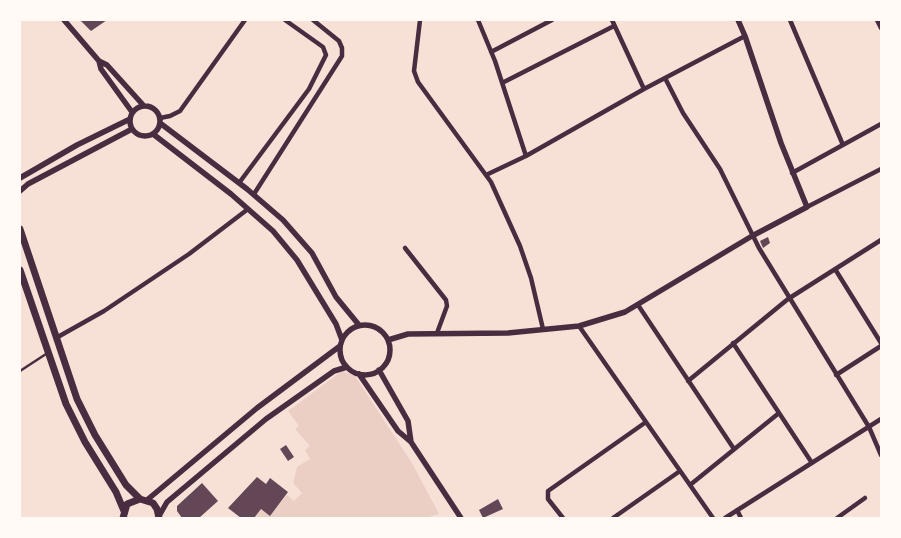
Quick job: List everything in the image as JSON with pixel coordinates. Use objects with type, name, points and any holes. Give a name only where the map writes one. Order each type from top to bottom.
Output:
[{"type":"main road","points":[[20,229],[77,399],[95,435],[126,485],[158,509],[159,517]]},
{"type":"main road","points":[[20,270],[66,404],[85,442],[116,492],[123,514]]},
{"type":"main road","points":[[123,514],[127,504],[144,499]]},
{"type":"street","points":[[64,20],[99,61],[107,65],[144,106],[156,110],[160,121],[254,194],[283,220],[312,253],[336,297],[359,325]]},
{"type":"street","points":[[144,106],[132,112],[130,119],[132,129],[144,136],[153,134],[160,121],[180,111],[245,20]]},
{"type":"street","points":[[239,183],[309,89],[326,55],[323,47],[285,20]]},
{"type":"street","points":[[254,194],[342,56],[339,41],[313,20]]},
{"type":"street","points":[[420,20],[414,71],[418,82],[486,174],[520,246],[531,278],[543,329]]},
{"type":"street","points":[[478,20],[502,83],[526,156]]},
{"type":"street","points":[[491,52],[552,20]]},
{"type":"street","points":[[612,20],[644,89]]},
{"type":"street","points":[[738,20],[806,208]]},
{"type":"street","points":[[790,20],[843,145]]},
{"type":"street","points":[[877,20],[881,28]]},
{"type":"street","points":[[502,83],[614,26]]},
{"type":"street","points":[[486,174],[526,156],[644,89],[745,36]]},
{"type":"street","points":[[99,61],[101,70],[132,112]]},
{"type":"street","points":[[665,78],[683,112],[720,169],[752,236],[788,299],[869,427],[881,454]]},
{"type":"street","points":[[20,178],[76,145],[130,119]]},
{"type":"street","points":[[792,173],[881,124]]},
{"type":"street","points":[[20,191],[76,157],[132,129]]},
{"type":"street","points":[[153,134],[248,209],[273,231],[297,260],[336,324],[341,343],[342,361],[347,367],[359,374],[398,430],[411,442],[461,518]]},
{"type":"street","points":[[388,340],[408,334],[508,333],[579,326],[625,312],[752,236],[881,169]]},
{"type":"street","points":[[55,338],[104,311],[189,254],[248,209]]},
{"type":"street","points":[[688,380],[788,299],[881,240]]},
{"type":"street","points":[[405,248],[446,300],[447,306],[437,333]]},
{"type":"street","points":[[835,270],[881,345],[836,375]]},
{"type":"street","points":[[638,305],[734,449]]},
{"type":"street","points":[[144,499],[341,343],[351,329],[359,325],[370,325],[381,330],[388,340],[390,351],[387,362],[379,370],[370,374],[359,374]]},
{"type":"street","points":[[579,326],[713,518]]},
{"type":"street","points":[[734,343],[812,463]]},
{"type":"street","points":[[159,517],[167,502],[266,418],[334,371],[347,367]]},
{"type":"street","points":[[379,370],[408,421],[411,442]]},
{"type":"street","points":[[690,485],[779,413]]},
{"type":"street","points":[[725,518],[881,419]]},
{"type":"street","points":[[563,518],[548,498],[548,491],[646,422]]},
{"type":"street","points":[[614,518],[680,471]]},
{"type":"street","points":[[837,518],[865,498]]},
{"type":"street","points":[[737,510],[741,518]]},
{"type":"lane","points":[[20,371],[48,353]]},
{"type":"shaded area","points":[[342,371],[355,376],[412,463],[439,514],[424,518],[254,518],[261,509],[270,515],[287,495],[294,501],[302,493],[293,483],[297,467],[310,459],[305,450],[310,446],[295,429],[299,426],[288,411]]},
{"type":"building","points":[[80,20],[107,20],[91,31]]},
{"type":"building","points":[[768,237],[770,243],[763,248],[760,241]]},
{"type":"building","points":[[286,445],[294,457],[288,461],[280,449]]},
{"type":"building","points":[[257,477],[266,484],[270,478],[288,492],[270,516],[261,509],[254,518],[241,518],[228,508]]},
{"type":"building","points":[[202,483],[218,501],[199,518],[182,518],[177,511],[177,506]]},
{"type":"building","points":[[498,499],[503,509],[483,518],[479,510]]}]
